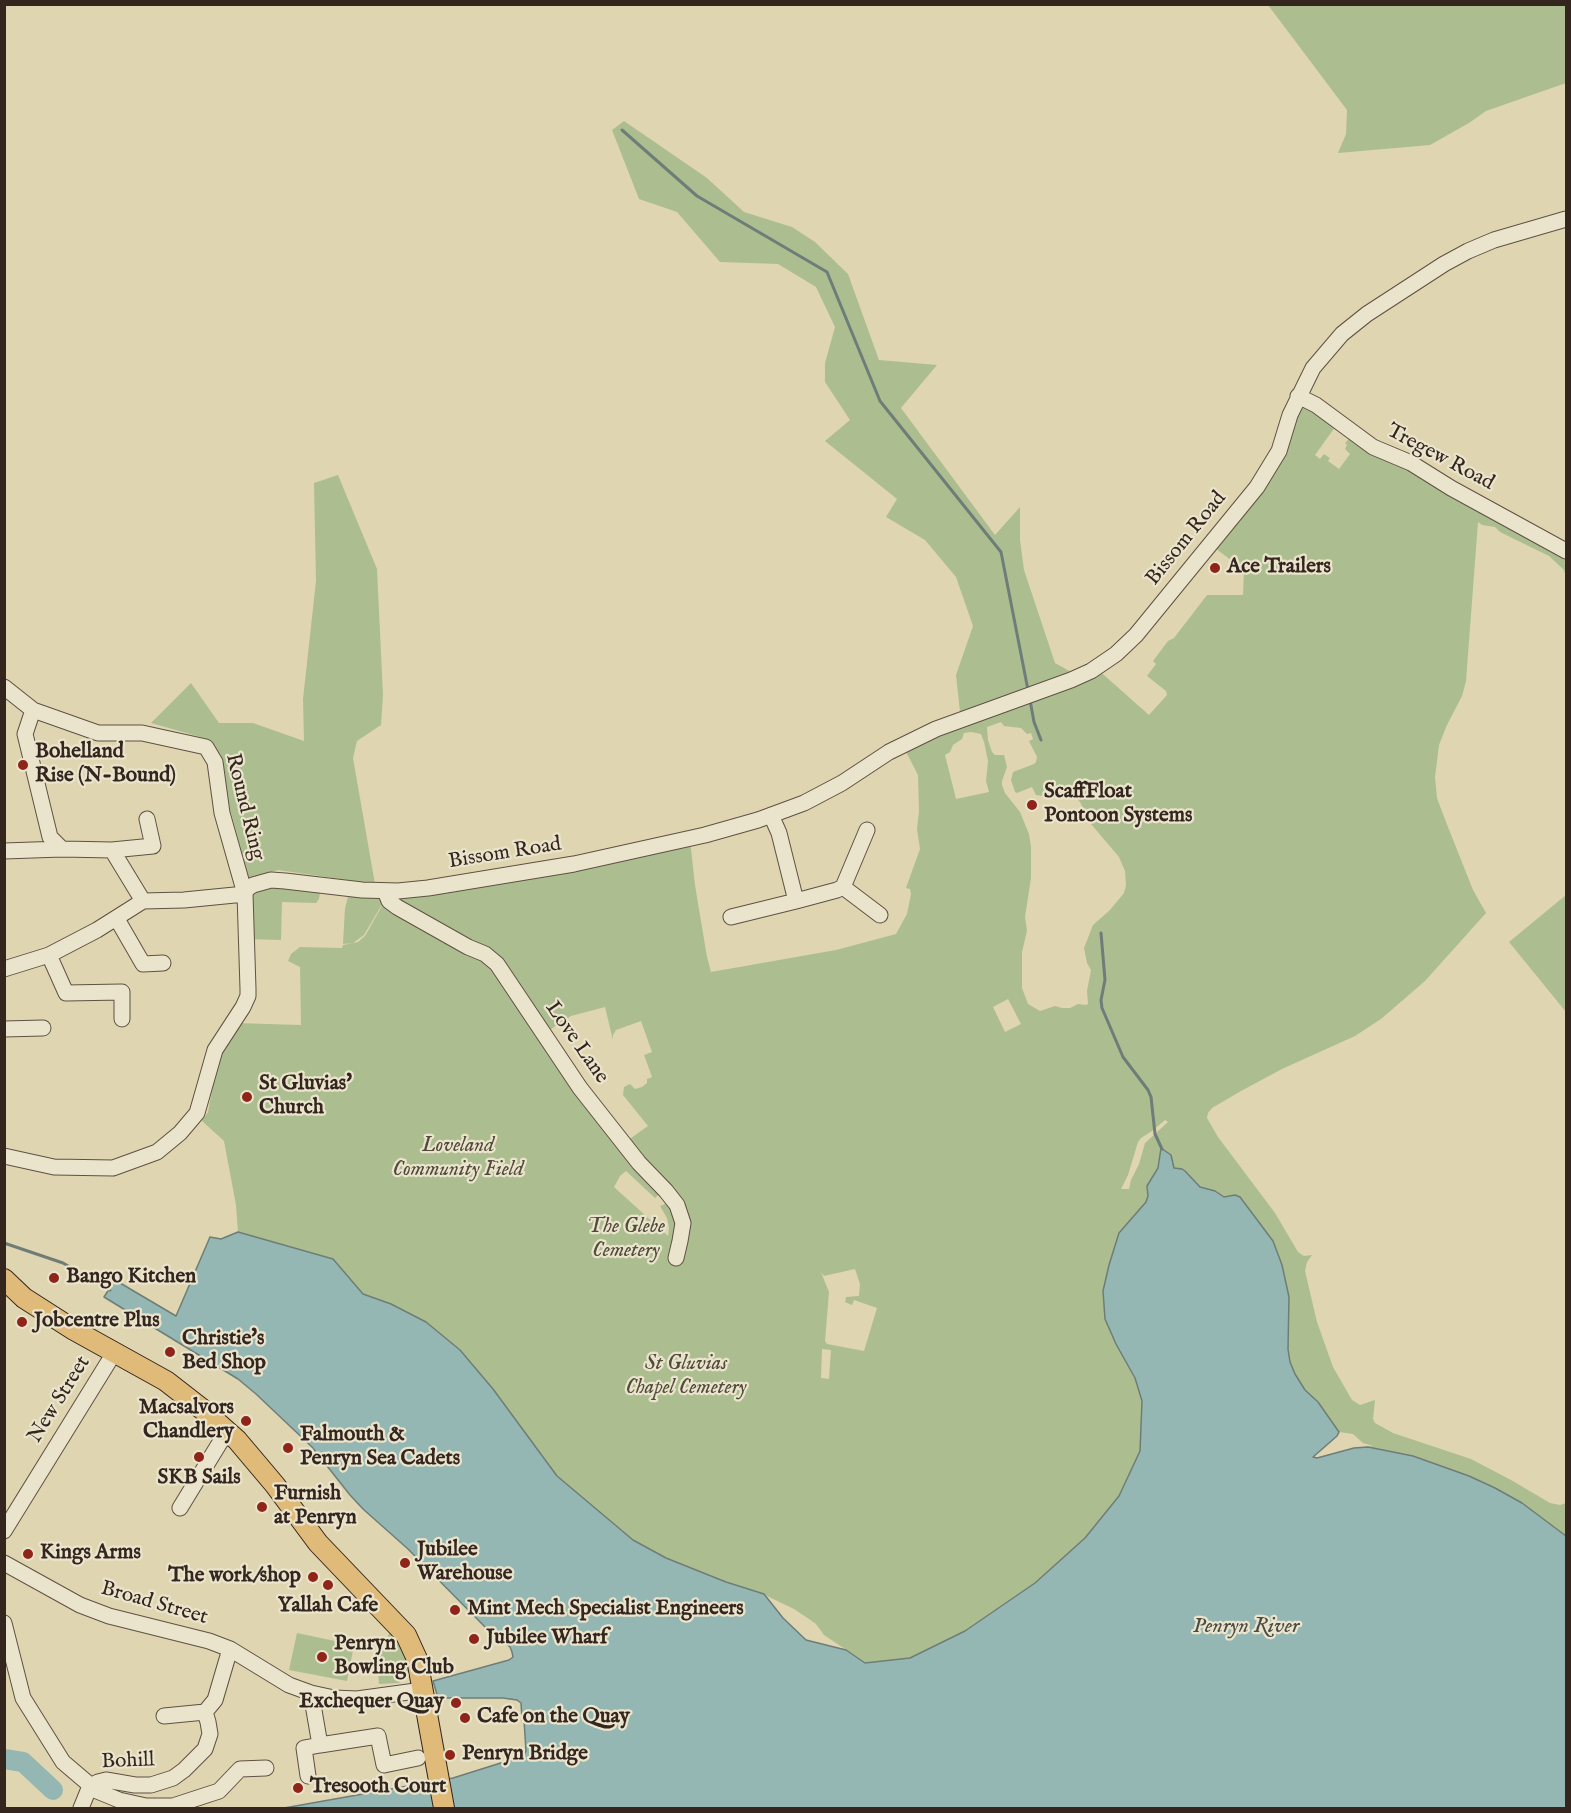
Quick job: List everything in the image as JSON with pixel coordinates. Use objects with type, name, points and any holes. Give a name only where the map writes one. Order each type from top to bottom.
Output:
[{"type":"main road","points":[[4,1279],[24,1298],[74,1330],[166,1381],[202,1408],[237,1440],[276,1485],[324,1550],[406,1635],[417,1659],[444,1809]]},
{"type":"street","name":"Bissom Road","points":[[245,894],[247,889],[253,885],[271,880],[386,891],[445,886],[574,864],[699,837],[771,815],[804,802],[829,790],[889,752],[961,718],[1091,671],[1116,654],[1136,635],[1267,472],[1279,451],[1298,396],[1321,357],[1342,334],[1366,314],[1468,251],[1494,240],[1566,219]]},
{"type":"street","name":"Tregew Road","points":[[1298,396],[1322,409],[1343,427],[1373,447],[1411,463],[1451,488],[1566,551]]},
{"type":"street","name":"Round Ring","points":[[4,687],[33,710],[98,733],[142,733],[206,747],[215,762],[222,813],[245,894],[248,996],[243,1008],[215,1050],[197,1113],[157,1152],[113,1168],[54,1167],[4,1156]]},
{"type":"street","points":[[33,710],[25,734],[50,837],[62,849]]},
{"type":"street","points":[[771,815],[779,833],[796,901]]},
{"type":"street","points":[[4,851],[112,850],[153,846],[147,819]]},
{"type":"street","points":[[731,917],[829,893],[843,887],[867,830]]},
{"type":"street","points":[[112,850],[143,901]]},
{"type":"street","points":[[843,887],[880,915]]},
{"type":"street","name":"Love Lane","points":[[386,891],[389,901],[397,908],[485,954],[497,964],[580,1088],[639,1163],[677,1205],[682,1223],[676,1258]]},
{"type":"street","points":[[4,969],[49,955],[117,919],[143,901],[184,900],[245,894]]},
{"type":"street","points":[[117,919],[143,964],[163,963]]},
{"type":"street","points":[[49,955],[66,993],[122,992],[122,1019]]},
{"type":"street","points":[[4,1029],[43,1028]]},
{"type":"street","name":"New Street","points":[[4,1531],[114,1353]]},
{"type":"street","points":[[180,1508],[227,1431]]},
{"type":"street","name":"Broad Street","points":[[4,1563],[80,1605],[109,1616],[208,1641],[230,1649],[290,1685],[311,1693],[334,1698],[357,1699],[423,1690]]},
{"type":"street","points":[[4,1623],[23,1698],[59,1757],[90,1786],[81,1809]]},
{"type":"street","points":[[164,1716],[205,1712],[215,1700],[230,1649]]},
{"type":"street","points":[[311,1693],[320,1745]]},
{"type":"street","name":"Bohill","points":[[90,1786],[106,1780],[151,1785],[173,1778],[205,1749],[210,1734],[205,1712]]},
{"type":"street","points":[[308,1776],[304,1748],[320,1745],[378,1736],[384,1765],[418,1758]]},
{"type":"street","name":"Bohill","points":[[90,1786],[110,1797],[146,1806],[173,1806],[219,1791],[240,1769],[266,1768]]},
{"type":"green space","points":[[1268,5],[1566,5],[1566,83],[1486,111],[1430,145],[1338,153],[1346,134],[1347,110]]},
{"type":"green space","points":[[624,121],[707,178],[744,212],[792,227],[815,242],[848,274],[879,360],[937,365],[901,408],[995,535],[1020,507],[1020,540],[1024,570],[1055,663],[1073,673],[960,712],[956,675],[973,626],[956,577],[925,540],[886,517],[897,499],[825,441],[850,420],[825,382],[825,363],[835,327],[816,287],[778,264],[720,262],[677,212],[639,199],[612,130]]},
{"type":"green space","points":[[1299,396],[1338,423],[1315,455],[1320,459],[1324,454],[1330,458],[1328,461],[1339,469],[1350,454],[1345,449],[1347,445],[1345,443],[1349,439],[1354,443],[1358,438],[1384,454],[1422,470],[1456,492],[1566,552],[1566,577],[1564,570],[1549,556],[1500,532],[1495,527],[1478,522],[1466,681],[1462,696],[1439,745],[1435,777],[1437,798],[1446,822],[1473,890],[1486,913],[1425,981],[1381,1019],[1355,1036],[1282,1069],[1241,1091],[1212,1108],[1207,1118],[1218,1137],[1275,1213],[1298,1252],[1304,1256],[1312,1255],[1305,1271],[1317,1322],[1333,1367],[1352,1400],[1360,1405],[1375,1400],[1373,1419],[1375,1423],[1393,1433],[1471,1459],[1550,1503],[1560,1505],[1566,1503],[1566,1808],[1243,1808],[1236,1800],[1232,1788],[1237,1703],[1235,1690],[1222,1656],[1225,1640],[1219,1621],[1219,1602],[1201,1580],[1196,1552],[1182,1539],[1176,1526],[1181,1490],[1192,1471],[1200,1448],[1197,1431],[1181,1404],[1179,1396],[1188,1347],[1189,1329],[1186,1312],[1173,1277],[1166,1265],[1155,1254],[1151,1243],[1154,1221],[1169,1207],[1172,1200],[1170,1174],[1162,1150],[1168,1178],[1169,1202],[1151,1220],[1149,1247],[1155,1262],[1163,1268],[1170,1279],[1181,1305],[1186,1331],[1186,1350],[1176,1398],[1193,1430],[1196,1446],[1189,1472],[1177,1490],[1176,1507],[1171,1519],[1172,1528],[1176,1541],[1190,1559],[1195,1579],[1213,1607],[1213,1618],[1221,1635],[1216,1656],[1229,1690],[1231,1702],[1230,1738],[1220,1784],[1214,1793],[1204,1800],[1198,1800],[1003,1763],[855,1746],[742,1743],[615,1753],[584,1744],[576,1705],[564,1679],[530,1647],[508,1602],[476,1570],[354,1470],[339,1432],[249,1348],[218,1340],[176,1316],[210,1237],[221,1239],[238,1232],[236,1205],[224,1141],[202,1121],[208,1112],[215,1074],[209,1074],[217,1048],[234,1023],[301,1025],[300,967],[288,961],[291,954],[300,947],[342,948],[343,945],[358,942],[365,936],[387,897],[397,908],[468,948],[485,955],[497,965],[581,1089],[644,1171],[662,1188],[655,1198],[626,1171],[614,1187],[668,1236],[667,1218],[660,1206],[673,1201],[679,1210],[683,1226],[680,1210],[666,1190],[624,1143],[648,1126],[623,1095],[624,1087],[630,1084],[635,1089],[642,1087],[647,1083],[647,1079],[652,1077],[644,1055],[652,1052],[641,1021],[616,1030],[613,1040],[605,1007],[571,1016],[545,1033],[498,964],[490,957],[398,907],[390,900],[386,892],[445,886],[548,870],[690,840],[695,885],[711,972],[836,950],[896,934],[907,914],[911,894],[910,889],[906,888],[920,849],[917,829],[918,775],[903,746],[954,722],[1071,680],[1096,668],[1149,715],[1167,695],[1166,691],[1147,676],[1156,664],[1153,661],[1168,641],[1174,638],[1207,595],[1243,595],[1244,570],[1211,545],[1268,472],[1279,452]],"holes":[[[1001,722],[1004,726],[1021,728],[1027,734],[1031,733],[1033,739],[1029,741],[1037,757],[1036,762],[1013,772],[1011,780],[1015,792],[1032,787],[1036,795],[1044,796],[1051,792],[1056,798],[1069,793],[1073,794],[1080,802],[1091,824],[1119,857],[1125,871],[1124,893],[1093,925],[1084,948],[1091,970],[1087,991],[1088,1004],[1086,1005],[1078,1004],[1070,1008],[1055,1006],[1040,1011],[1028,1004],[1022,988],[1022,952],[1027,931],[1025,917],[1031,878],[1031,847],[1029,834],[1020,812],[1005,793],[1002,785],[1007,767],[1004,755],[995,755],[988,740],[987,727]],[[964,733],[981,734],[988,761],[986,781],[989,792],[956,799],[945,755],[962,739]],[[1008,999],[1021,1024],[1005,1032],[993,1007]],[[1165,1120],[1168,1122],[1145,1143],[1129,1189],[1121,1189],[1141,1138]],[[855,1269],[860,1284],[859,1296],[846,1297],[845,1302],[852,1305],[854,1300],[877,1308],[864,1351],[827,1344],[825,1341],[829,1292],[821,1272],[824,1276]],[[822,1349],[831,1350],[829,1379],[821,1378]],[[1339,1432],[1353,1434],[1363,1443],[1373,1446],[1313,1457]],[[765,1595],[809,1619],[824,1635],[845,1649],[816,1644],[802,1637],[783,1618]]]},
{"type":"green space","points":[[338,475],[377,569],[383,695],[381,725],[357,741],[353,758],[375,884],[278,870],[249,879],[230,809],[222,758],[211,740],[151,723],[191,683],[219,723],[253,723],[304,741],[303,699],[316,581],[314,483]]},
{"type":"green space","points":[[321,886],[316,903],[282,902],[281,940],[246,939],[251,887]]},
{"type":"green space","points":[[350,890],[387,896],[364,935],[353,943],[343,944],[345,908]]},
{"type":"green space","points":[[1566,895],[1566,1012],[1509,942]]},
{"type":"green space","points":[[391,1630],[410,1664],[408,1674],[399,1683],[379,1684],[377,1658]]},
{"type":"green space","name":"Penryn Bowling Club","points":[[297,1633],[354,1645],[347,1681],[289,1670]]},
{"type":"water","name":"Penryn River","points":[[1161,1148],[1171,1155],[1174,1168],[1185,1171],[1200,1187],[1215,1191],[1224,1197],[1235,1195],[1240,1197],[1273,1241],[1282,1265],[1289,1297],[1290,1362],[1305,1390],[1318,1402],[1339,1432],[1313,1457],[1368,1447],[1413,1456],[1495,1488],[1522,1503],[1566,1536],[1566,1808],[284,1808],[453,1778],[523,1756],[526,1751],[521,1703],[517,1700],[503,1698],[438,1698],[433,1681],[509,1660],[513,1657],[512,1652],[510,1647],[487,1629],[408,1549],[363,1509],[312,1447],[256,1394],[238,1379],[104,1297],[115,1280],[176,1316],[210,1237],[221,1239],[238,1232],[333,1259],[363,1294],[391,1304],[426,1322],[460,1350],[493,1389],[557,1476],[633,1540],[666,1558],[726,1582],[764,1594],[783,1618],[806,1640],[846,1650],[865,1663],[910,1658],[965,1631],[1035,1583],[1085,1538],[1119,1496],[1140,1451],[1142,1401],[1135,1378],[1105,1319],[1103,1291],[1119,1233],[1146,1202],[1147,1186],[1158,1168]]},
{"type":"waterway","points":[[622,130],[697,196],[827,272],[880,401],[1001,552],[1028,690]]},
{"type":"waterway","points":[[1030,700],[1034,722],[1041,740]]},
{"type":"waterway","points":[[1101,933],[1105,980],[1101,1000],[1102,1008],[1123,1057],[1151,1097],[1155,1134],[1162,1149]]},
{"type":"waterway","points":[[4,1243],[63,1263],[110,1290]]},
{"type":"waterway","points":[[4,1759],[23,1762],[53,1790]]},
{"type":"place","name":"Ace Trailers","points":[[1215,568]]},
{"type":"place","name":"Bohelland Rise (N-Bound)","points":[[23,765]]},
{"type":"place","name":"ScaffFloat Pontoon Systems","points":[[1032,805]]},
{"type":"place","name":"St Gluvias' Church","points":[[247,1097]]},
{"type":"place","name":"Bango Kitchen","points":[[54,1278]]},
{"type":"place","name":"Jobcentre Plus","points":[[22,1322]]},
{"type":"place","name":"Christie's Bed Shop","points":[[170,1352]]},
{"type":"place","name":"Macsalvors Chandlery","points":[[246,1421]]},
{"type":"place","name":"Falmouth & Penryn Sea Cadets","points":[[288,1448]]},
{"type":"place","name":"SKB Sails","points":[[199,1457]]},
{"type":"place","name":"Furnish at Penryn","points":[[262,1507]]},
{"type":"place","name":"Kings Arms","points":[[28,1554]]},
{"type":"place","name":"Jubilee Warehouse","points":[[405,1563]]},
{"type":"place","name":"The work/shop","points":[[313,1577]]},
{"type":"place","name":"Yallah Cafe","points":[[328,1585]]},
{"type":"place","name":"Mint Mech Specialist Engineers","points":[[455,1610]]},
{"type":"place","name":"Jubilee Wharf","points":[[474,1639]]},
{"type":"place","name":"Penryn Bowling Club","points":[[322,1657]]},
{"type":"place","name":"Exchequer Quay","points":[[456,1703]]},
{"type":"place","name":"Cafe on the Quay","points":[[465,1718]]},
{"type":"place","name":"Penryn Bridge","points":[[450,1755]]},
{"type":"place","name":"Tresooth Court","points":[[298,1788]]},
{"type":"park label","name":"Loveland Community Field","points":[[458,1159]]},
{"type":"park label","name":"The Glebe Cemetery","points":[[626,1240]]},
{"type":"park label","name":"St Gluvias Chapel Cemetery","points":[[686,1377]]}]
